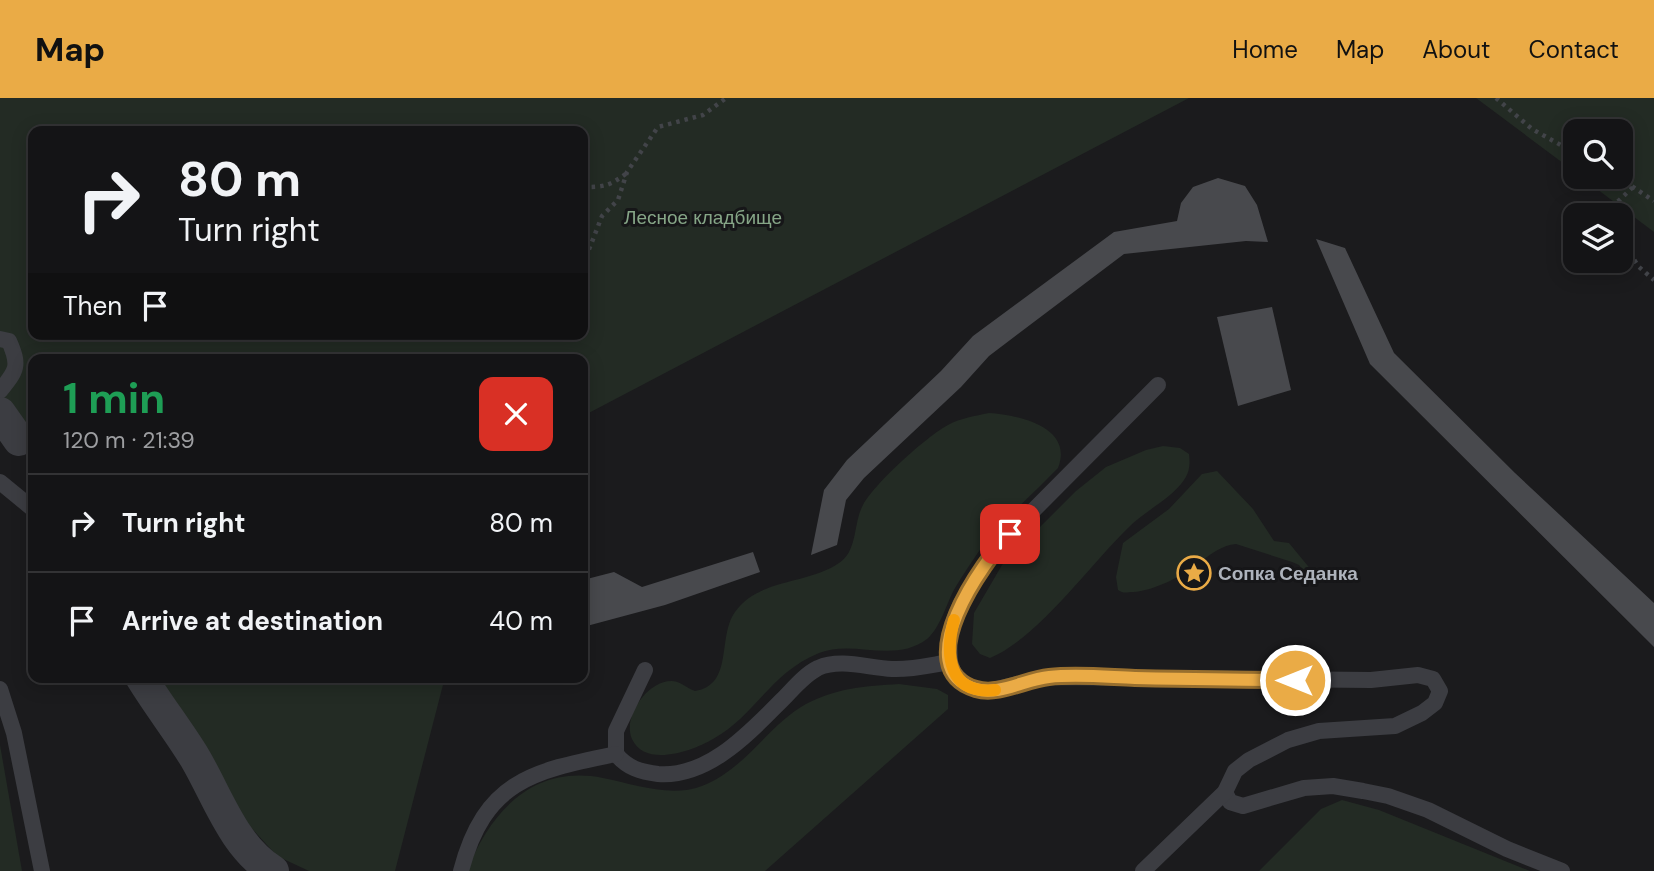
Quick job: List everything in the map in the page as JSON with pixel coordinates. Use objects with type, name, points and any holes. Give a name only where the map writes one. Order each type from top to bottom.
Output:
[{"type":"street","points":[[0,413],[19,440]]},
{"type":"street","points":[[145,683],[193,755],[239,840],[258,862],[273,871]]},
{"type":"lane","points":[[0,339],[9,341],[17,359],[14,373],[0,391]]},
{"type":"lane","points":[[1143,871],[1225,792],[1236,771],[1270,747],[1319,731],[1395,726],[1422,713],[1435,703],[1440,691],[1433,679],[1418,675],[1371,680],[1049,677],[992,691],[978,690],[965,684],[954,674],[950,662],[949,638],[954,620],[993,551],[1158,385]]},
{"type":"lane","points":[[0,482],[28,505]]},
{"type":"lane","points":[[645,670],[617,731],[616,754],[631,768],[647,773],[684,772],[701,766],[750,731],[816,669],[842,663],[908,669],[950,662]]},
{"type":"lane","points":[[0,690],[14,733],[42,871]]},
{"type":"lane","points":[[461,871],[486,811],[513,785],[534,774],[616,754]]},
{"type":"lane","points":[[1225,792],[1230,802],[1243,806],[1304,788],[1333,786],[1388,796],[1428,810],[1507,849],[1562,871]]},
{"type":"path","points":[[588,187],[604,187],[614,183],[627,172],[659,127],[703,116],[726,98]]},
{"type":"path","points":[[1496,98],[1532,129],[1563,146]]},
{"type":"path","points":[[588,252],[602,216],[618,200],[627,172]]},
{"type":"path","points":[[1616,203],[1634,186],[1654,201]]},
{"type":"path","points":[[1633,258],[1654,280]]},
{"type":"green space","name":"Лесное кладбище","points":[[0,98],[1189,98],[588,413],[588,354],[28,354],[28,442],[0,428]]},
{"type":"green space","points":[[1476,98],[1654,98],[1654,232],[1633,216],[1633,203],[1616,203],[1597,189],[1633,189],[1633,119],[1563,119],[1563,163]]},
{"type":"green space","points":[[989,413],[1028,420],[1051,433],[1058,442],[1061,454],[1058,468],[984,544],[955,588],[940,622],[927,639],[901,650],[846,648],[819,653],[788,672],[741,718],[704,744],[682,752],[658,755],[638,748],[632,739],[631,721],[639,701],[646,693],[663,682],[672,681],[695,691],[707,687],[715,680],[720,670],[730,622],[745,601],[770,587],[813,575],[839,563],[845,558],[852,544],[863,505],[889,473],[927,439],[948,425]]},
{"type":"green space","points":[[1163,446],[1180,448],[1189,454],[1187,474],[1178,487],[1127,529],[1026,635],[1008,649],[990,658],[980,654],[972,644],[974,613],[1002,565],[1076,491],[1106,467],[1146,450]]},
{"type":"green space","points":[[1217,471],[1253,509],[1274,541],[1289,543],[1312,571],[1311,574],[1307,575],[1299,565],[1292,562],[1236,544],[1216,551],[1184,573],[1158,586],[1133,592],[1118,590],[1116,577],[1123,543],[1169,509],[1202,474]]},
{"type":"green space","points":[[161,683],[443,683],[395,871],[309,871],[277,856],[245,821]]},
{"type":"green space","points":[[899,684],[937,689],[948,695],[948,709],[765,871],[467,871],[488,830],[502,812],[517,797],[535,786],[555,778],[578,776],[677,791],[702,786],[731,769],[779,724],[806,704],[840,691]]},
{"type":"green space","points":[[0,745],[22,871],[0,871]]},
{"type":"green space","points":[[1342,800],[1379,810],[1530,871],[1259,871],[1321,809]]},
{"type":"building","points":[[1218,178],[1245,186],[1257,205],[1268,242],[1246,241],[1124,254],[989,356],[961,387],[864,478],[846,500],[837,545],[811,555],[824,490],[847,460],[941,371],[973,336],[1114,232],[1177,221],[1181,203],[1193,187]]},
{"type":"building","points":[[1316,239],[1345,248],[1394,353],[1515,473],[1654,603],[1654,647],[1370,364]]},
{"type":"building","points":[[1272,307],[1291,390],[1238,406],[1217,317]]},
{"type":"building","points":[[753,552],[760,572],[665,605],[588,626],[588,579],[614,572],[642,587]]},
{"type":"slow traffic","points":[[954,620],[949,638],[950,662],[954,674],[965,684],[978,690],[995,690]]},
{"type":"place","name":"Сопка Седанка","points":[[1194,573]]},
{"type":"route","points":[[1010,534],[993,551],[981,569],[954,620],[949,638],[950,662],[954,674],[965,684],[978,690],[992,691],[1049,677],[1295,680]]}]
